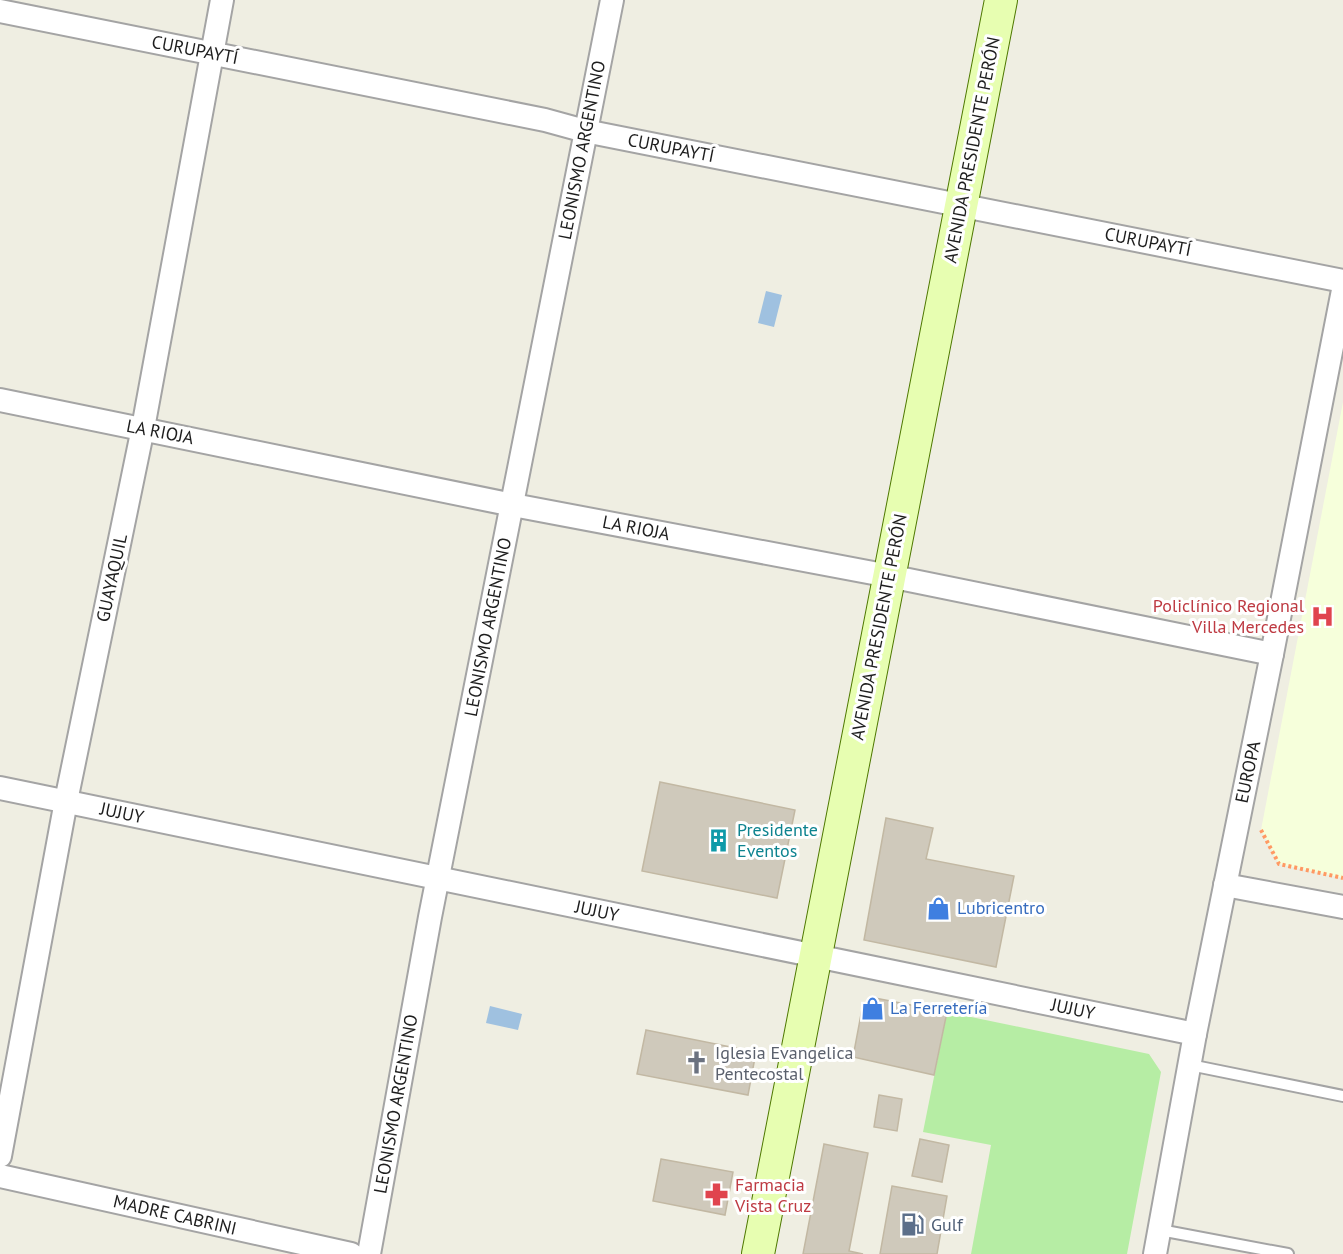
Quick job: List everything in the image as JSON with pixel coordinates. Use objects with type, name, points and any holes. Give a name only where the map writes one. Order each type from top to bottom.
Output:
[{"type":"main road","name":"AVENIDA PRESIDENTE PERÓN","points":[[758,1254],[1001,0]]},
{"type":"street","name":"GUAYAQUIL","points":[[0,1156],[66,801],[142,428],[222,0]]},
{"type":"street","name":"LEONISMO ARGENTINO","points":[[369,1254],[437,878],[612,0]]},
{"type":"street","name":"CURUPAYTÍ","points":[[0,11],[545,120],[585,131],[1343,281]]},
{"type":"street","name":"EUROPA","points":[[1155,1254],[1195,1034],[1343,290]]},
{"type":"street","name":"LA RIOJA","points":[[0,400],[513,505],[889,576],[1272,654]]},
{"type":"street","name":"JUJUY","points":[[0,788],[1195,1034]]},
{"type":"street","points":[[1225,885],[1343,907]]},
{"type":"street","name":"MADRE CABRINI","points":[[0,1176],[351,1254]]},
{"type":"lane","points":[[1190,1065],[1343,1096]]},
{"type":"lane","points":[[1160,1230],[1288,1254]]},
{"type":"path","points":[[1261,830],[1279,864],[1343,878]]},
{"type":"shaded area","name":"Policlínico Regional Villa Mercedes","points":[[1343,402],[1343,878],[1279,864],[1261,830]]},
{"type":"green space","points":[[947,1012],[1149,1054],[1161,1072],[1127,1254],[971,1254],[991,1145],[923,1132]]},
{"type":"water","points":[[766,291],[782,295],[774,327],[758,323]]},
{"type":"water","points":[[490,1006],[522,1014],[518,1030],[486,1023]]},
{"type":"building","name":"Presidente Eventos","points":[[660,782],[795,810],[777,898],[642,871]]},
{"type":"building","name":"Lubricentro","points":[[886,818],[933,828],[926,859],[1014,876],[996,967],[864,940]]},
{"type":"building","points":[[875,998],[947,1012],[934,1075],[853,1057],[862,1009]]},
{"type":"building","name":"Iglesia Evangelica Pentecostal","points":[[646,1030],[756,1052],[748,1095],[637,1074]]},
{"type":"building","points":[[879,1095],[902,1099],[897,1131],[874,1127]]},
{"type":"building","points":[[920,1139],[949,1145],[942,1182],[912,1176]]},
{"type":"building","points":[[824,1144],[868,1153],[849,1251],[863,1254],[803,1254]]},
{"type":"building","points":[[661,1159],[733,1172],[725,1215],[653,1201]]},
{"type":"building","name":"Gulf","points":[[892,1186],[947,1196],[937,1254],[880,1254]]},
{"type":"place","name":"Policlínico Regional Villa Mercedes","points":[[1322,616]]},
{"type":"place","name":"Presidente Eventos","points":[[719,840]]},
{"type":"place","name":"Lubricentro","points":[[939,908]]},
{"type":"place","name":"La Ferretería","points":[[872,1008]]},
{"type":"place","name":"Iglesia Evangelica Pentecostal","points":[[697,1063]]},
{"type":"place","name":"Farmacia Vista Cruz","points":[[717,1195]]},
{"type":"place","name":"Gulf","points":[[913,1225]]}]
